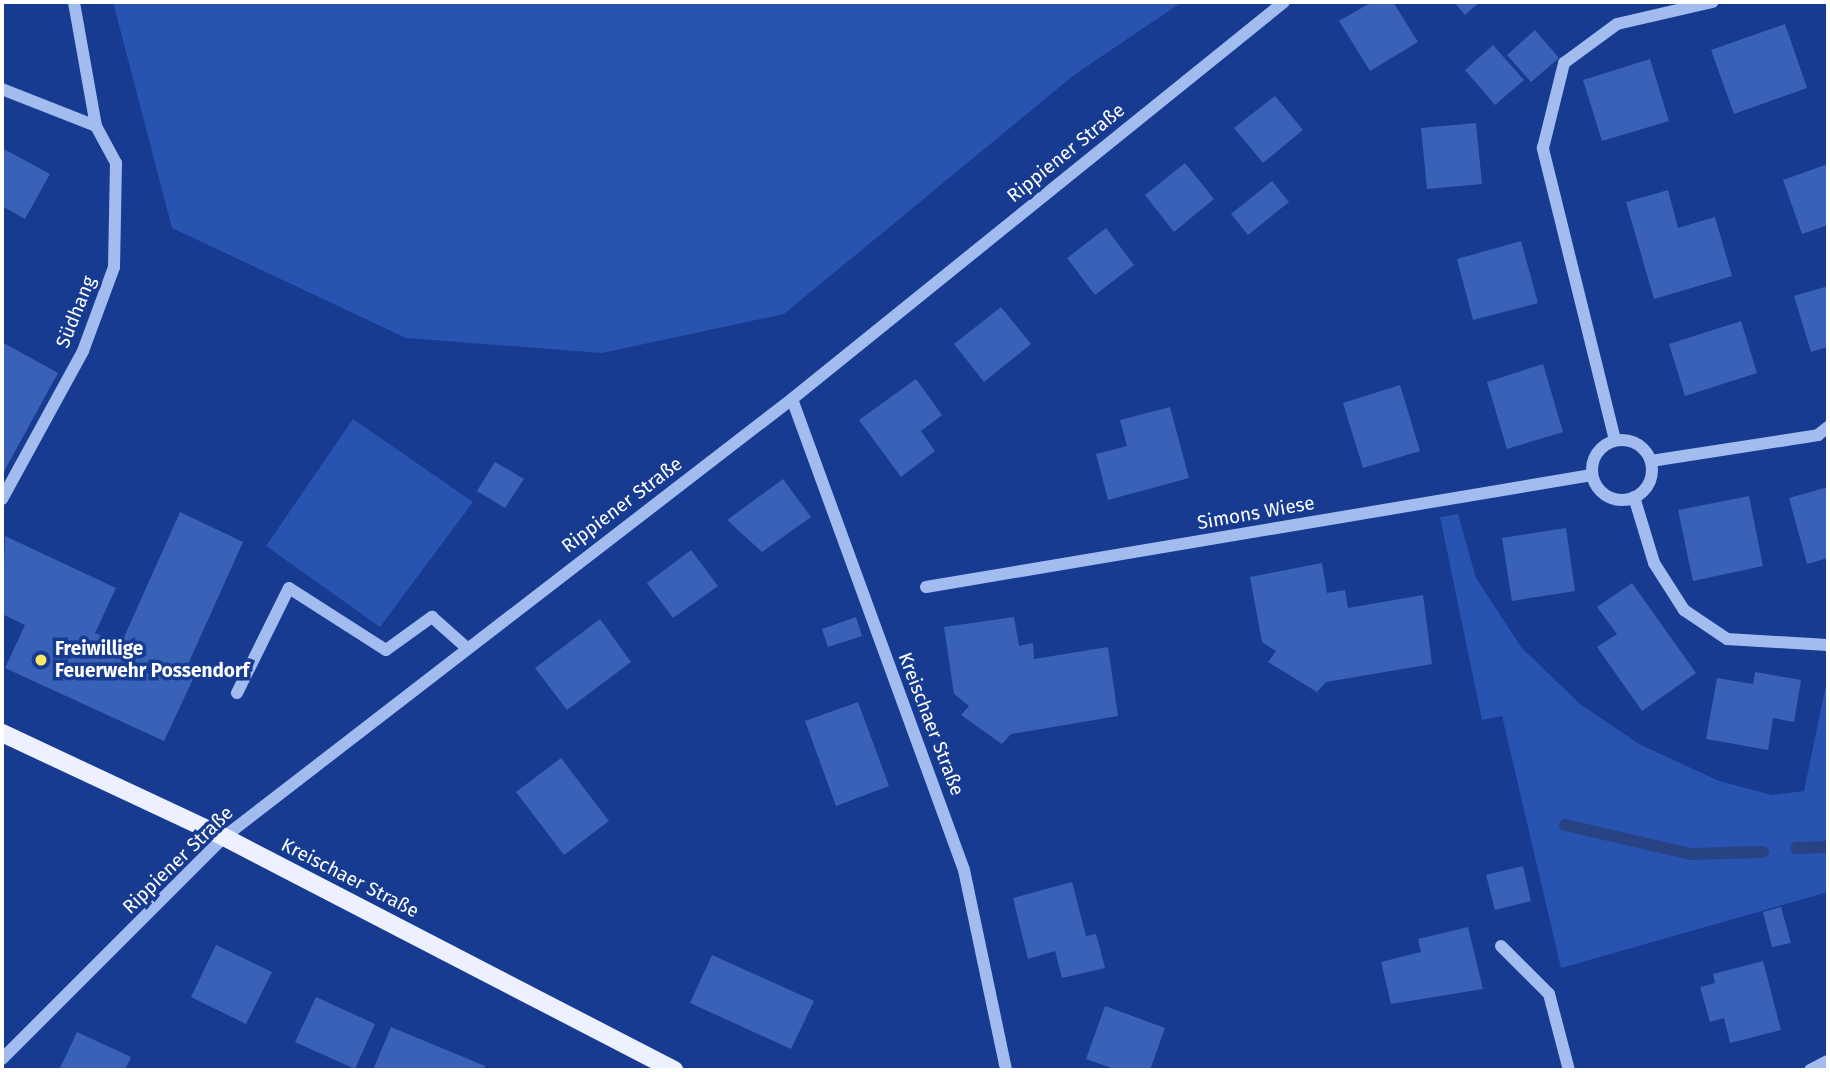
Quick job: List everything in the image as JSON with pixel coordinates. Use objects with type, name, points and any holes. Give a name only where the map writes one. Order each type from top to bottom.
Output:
[{"type":"main road","name":"Kreischaer Straße","points":[[2,733],[224,837],[674,1070]]},
{"type":"street","name":"Südhang","points":[[2,499],[83,351],[114,267],[116,163],[96,127],[74,2]]},
{"type":"street","name":"Rippiener Straße","points":[[2,1059],[224,837],[792,399],[1284,2]]},
{"type":"street","points":[[1615,440],[1543,148],[1564,63],[1617,24],[1712,2]]},
{"type":"street","points":[[2,89],[96,127]]},
{"type":"street","name":"Kreischaer Straße","points":[[792,399],[964,870],[1006,1070]]},
{"type":"street","points":[[1651,461],[1818,435],[1828,427]]},
{"type":"street","points":[[1615,440],[1632,441],[1651,461],[1646,487],[1634,497],[1617,500],[1601,491],[1592,475],[1594,457],[1615,440]]},
{"type":"street","name":"Simons Wiese","points":[[926,587],[1592,475]]},
{"type":"street","points":[[1634,497],[1654,563],[1684,610],[1727,639],[1828,645]]},
{"type":"street","points":[[237,693],[289,588],[386,650],[432,617],[467,648]]},
{"type":"street","points":[[1501,946],[1549,993],[1569,1070]]},
{"type":"street","points":[[1810,1070],[1828,1061]]},
{"type":"shaded area","points":[[113,2],[1182,2],[1074,75],[784,314],[602,353],[406,338],[172,228]]},
{"type":"shaded area","points":[[353,419],[473,502],[380,627],[266,546]]},
{"type":"shaded area","points":[[1458,514],[1476,578],[1521,647],[1580,704],[1639,744],[1719,781],[1772,795],[1804,791],[1828,675],[1828,892],[1561,968],[1502,716],[1482,720],[1440,517]]},
{"type":"building","points":[[1372,2],[1393,2],[1418,42],[1370,71],[1339,21]]},
{"type":"building","points":[[1454,2],[1480,2],[1465,15]]},
{"type":"building","points":[[1785,24],[1807,88],[1734,114],[1711,50]]},
{"type":"building","points":[[1535,30],[1559,58],[1531,82],[1507,55]]},
{"type":"building","points":[[1493,45],[1524,80],[1495,105],[1465,70]]},
{"type":"building","points":[[1650,59],[1669,121],[1602,141],[1583,80]]},
{"type":"building","points":[[1275,96],[1303,130],[1263,163],[1234,128]]},
{"type":"building","points":[[1476,123],[1482,184],[1427,189],[1421,128]]},
{"type":"building","points":[[2,148],[50,174],[25,219],[2,206]]},
{"type":"building","points":[[1185,163],[1214,199],[1174,232],[1145,195]]},
{"type":"building","points":[[1828,164],[1828,225],[1802,234],[1783,180]]},
{"type":"building","points":[[1272,181],[1289,202],[1248,235],[1231,214]]},
{"type":"building","points":[[1668,190],[1678,228],[1715,217],[1732,276],[1654,299],[1626,202]]},
{"type":"building","points":[[1106,228],[1134,265],[1095,295],[1067,258]]},
{"type":"building","points":[[1521,241],[1538,303],[1473,320],[1457,259]]},
{"type":"building","points":[[1828,286],[1828,347],[1811,352],[1794,296]]},
{"type":"building","points":[[1001,307],[1031,344],[984,382],[954,344]]},
{"type":"building","points":[[1741,321],[1757,373],[1685,396],[1669,344]]},
{"type":"building","points":[[2,342],[58,373],[2,475]]},
{"type":"building","points":[[1543,364],[1563,432],[1507,449],[1487,382]]},
{"type":"building","points":[[916,379],[942,415],[921,431],[935,451],[901,477],[859,420]]},
{"type":"building","points":[[1400,385],[1420,451],[1363,468],[1343,403]]},
{"type":"building","points":[[1170,407],[1189,478],[1108,500],[1096,454],[1127,446],[1120,420]]},
{"type":"building","points":[[495,462],[524,479],[505,508],[477,491]]},
{"type":"building","points":[[783,479],[811,517],[762,552],[727,520]]},
{"type":"building","points":[[1828,487],[1828,558],[1807,564],[1789,498]]},
{"type":"building","points":[[1749,496],[1763,566],[1693,581],[1678,510]]},
{"type":"building","points":[[180,512],[243,542],[184,673],[194,677],[164,741],[5,668],[25,625],[2,614],[5,536],[116,588],[95,633],[121,644]]},
{"type":"building","points":[[1566,528],[1575,591],[1512,601],[1502,538]]},
{"type":"building","points":[[691,550],[718,586],[673,618],[647,583]]},
{"type":"building","points":[[1322,563],[1327,593],[1345,590],[1348,608],[1423,595],[1432,664],[1326,682],[1317,692],[1268,662],[1276,651],[1262,642],[1250,577]]},
{"type":"building","points":[[1632,583],[1696,673],[1642,711],[1597,647],[1617,634],[1597,607]]},
{"type":"building","points":[[856,617],[862,636],[828,647],[822,629]]},
{"type":"building","points":[[1014,617],[1019,646],[1033,643],[1034,659],[1108,647],[1118,716],[1011,734],[1002,744],[961,715],[969,706],[954,694],[944,627]]},
{"type":"building","points":[[600,619],[631,662],[567,710],[535,668]]},
{"type":"building","points":[[1755,672],[1801,680],[1794,722],[1773,718],[1768,750],[1706,739],[1717,678],[1753,684]]},
{"type":"building","points":[[858,702],[889,786],[836,806],[805,721]]},
{"type":"building","points":[[561,758],[609,821],[564,855],[516,792]]},
{"type":"building","points":[[1523,866],[1531,901],[1495,910],[1486,875]]},
{"type":"building","points":[[1072,882],[1086,936],[1096,934],[1105,968],[1062,978],[1055,951],[1028,959],[1013,898]]},
{"type":"building","points":[[1781,907],[1791,943],[1772,947],[1763,912]]},
{"type":"building","points":[[1468,927],[1483,989],[1391,1004],[1381,962],[1421,952],[1418,939]]},
{"type":"building","points":[[216,945],[272,972],[246,1024],[191,997]]},
{"type":"building","points":[[712,955],[814,1001],[791,1049],[690,1003]]},
{"type":"building","points":[[1763,961],[1781,1030],[1730,1043],[1724,1018],[1710,1022],[1700,987],[1715,983],[1713,974]]},
{"type":"building","points":[[316,997],[375,1024],[355,1069],[295,1042]]},
{"type":"building","points":[[1105,1006],[1165,1028],[1150,1070],[1117,1070],[1086,1059]]},
{"type":"building","points":[[391,1027],[485,1066],[483,1070],[373,1070]]},
{"type":"building","points":[[77,1032],[131,1057],[125,1070],[59,1070]]},
{"type":"waterway","points":[[1565,825],[1691,854],[1763,852]]},
{"type":"waterway","points":[[1796,848],[1828,847]]},
{"type":"place","name":"Freiwillige Feuerwehr Possendorf","points":[[41,660]]}]
